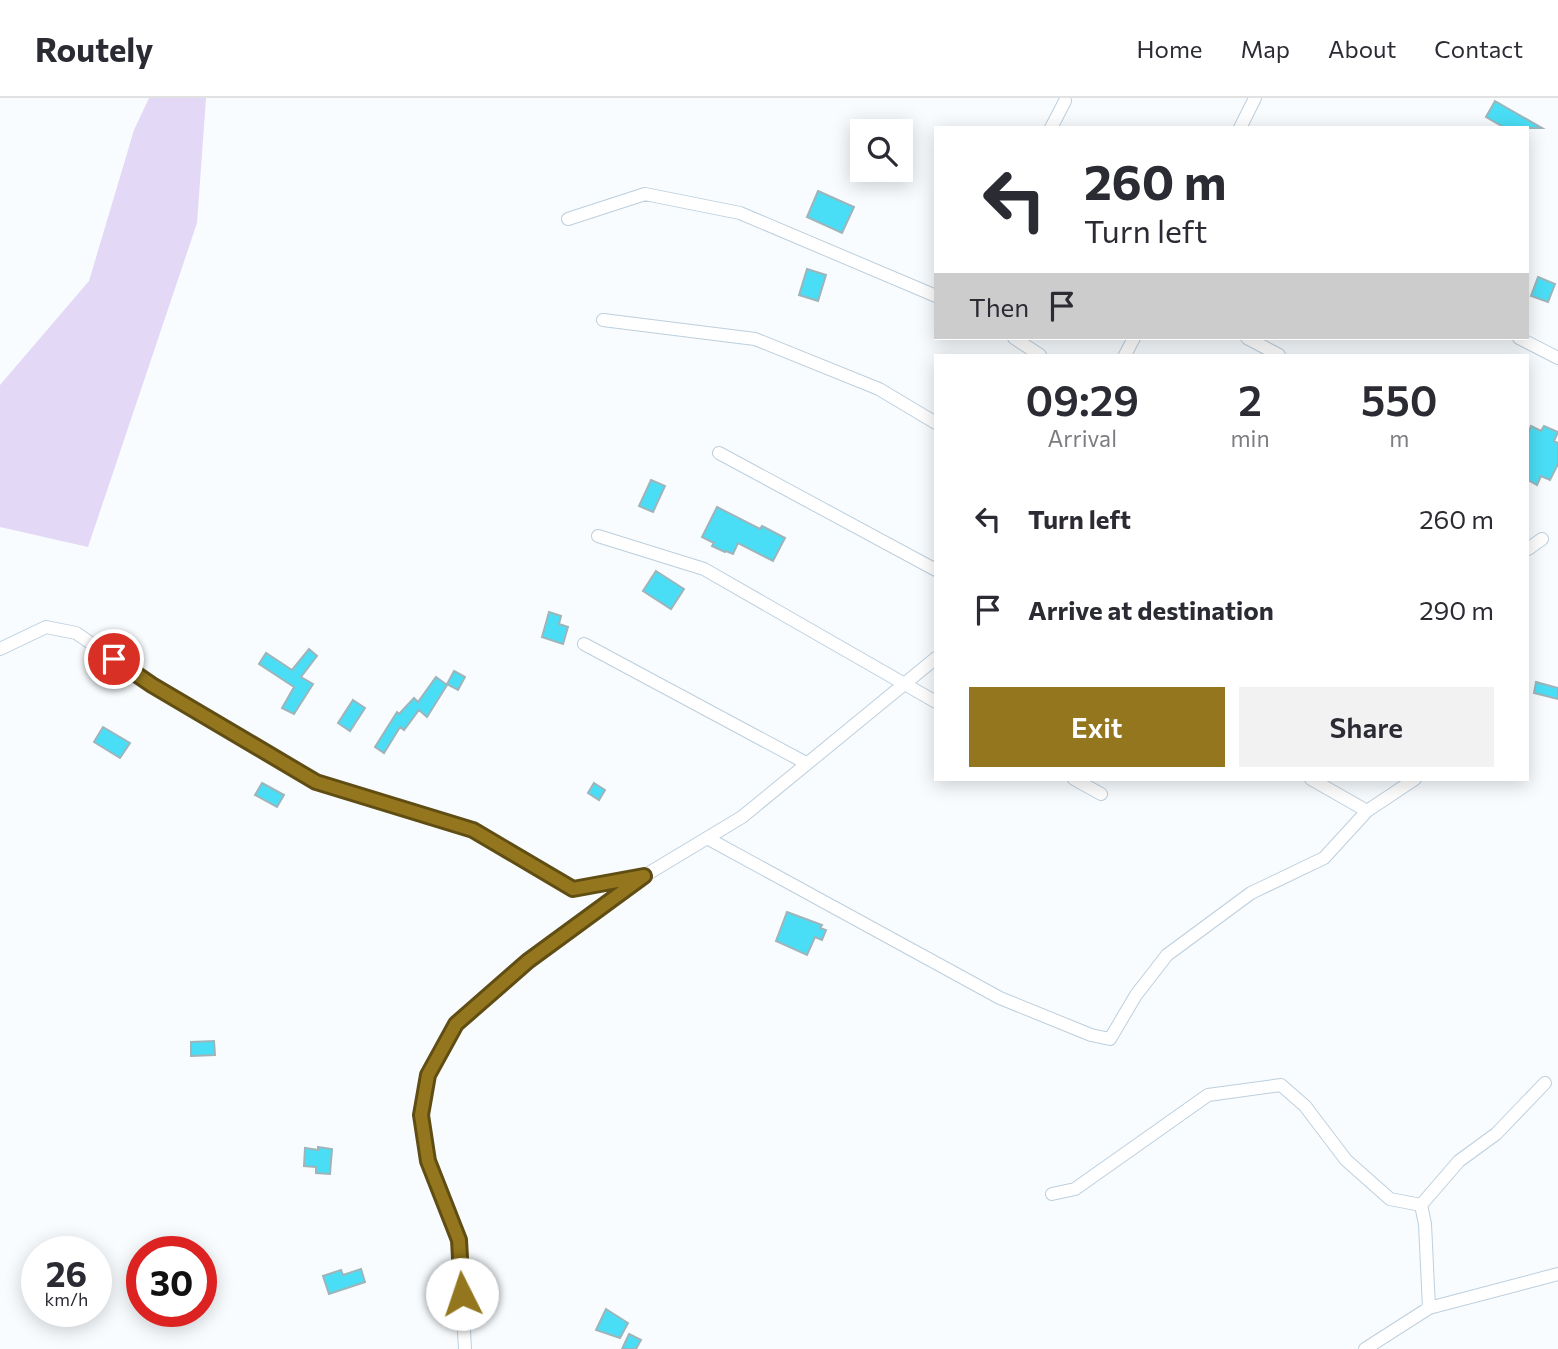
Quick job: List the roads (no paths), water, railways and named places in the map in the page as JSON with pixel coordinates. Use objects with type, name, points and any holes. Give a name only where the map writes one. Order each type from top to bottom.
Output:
[{"type":"street","points":[[1241,126],[1255,98]]},
{"type":"street","points":[[1052,126],[1065,101]]},
{"type":"street","points":[[568,219],[645,194],[740,213],[934,295]]},
{"type":"street","points":[[603,320],[755,339],[879,388],[934,422]]},
{"type":"street","points":[[1017,340],[1038,354]]},
{"type":"street","points":[[1251,340],[1277,354]]},
{"type":"street","points":[[1524,340],[1558,358]]},
{"type":"street","points":[[719,453],[934,569]]},
{"type":"street","points":[[598,536],[704,569],[934,701]]},
{"type":"street","points":[[1529,548],[1542,539]]},
{"type":"street","points":[[0,649],[46,627],[75,633],[152,685],[316,782],[473,830],[573,889],[644,876]]},
{"type":"street","points":[[584,644],[806,763]]},
{"type":"street","points":[[466,1349],[459,1240],[428,1161],[421,1115],[428,1075],[456,1024],[528,961],[644,876],[742,817],[934,660]]},
{"type":"street","points":[[1078,781],[1101,794]]},
{"type":"street","points":[[1314,781],[1367,811]]},
{"type":"street","points":[[707,838],[999,998],[1091,1035],[1110,1039],[1136,995],[1167,955],[1251,894],[1324,858],[1367,811],[1412,781]]},
{"type":"street","points":[[1421,1205],[1460,1161],[1496,1134],[1545,1083]]},
{"type":"street","points":[[1052,1194],[1075,1189],[1208,1095],[1281,1085],[1305,1106],[1346,1160],[1391,1199],[1421,1205]]},
{"type":"street","points":[[1421,1205],[1425,1224],[1429,1308]]},
{"type":"street","points":[[1365,1349],[1429,1308],[1558,1274]]}]
